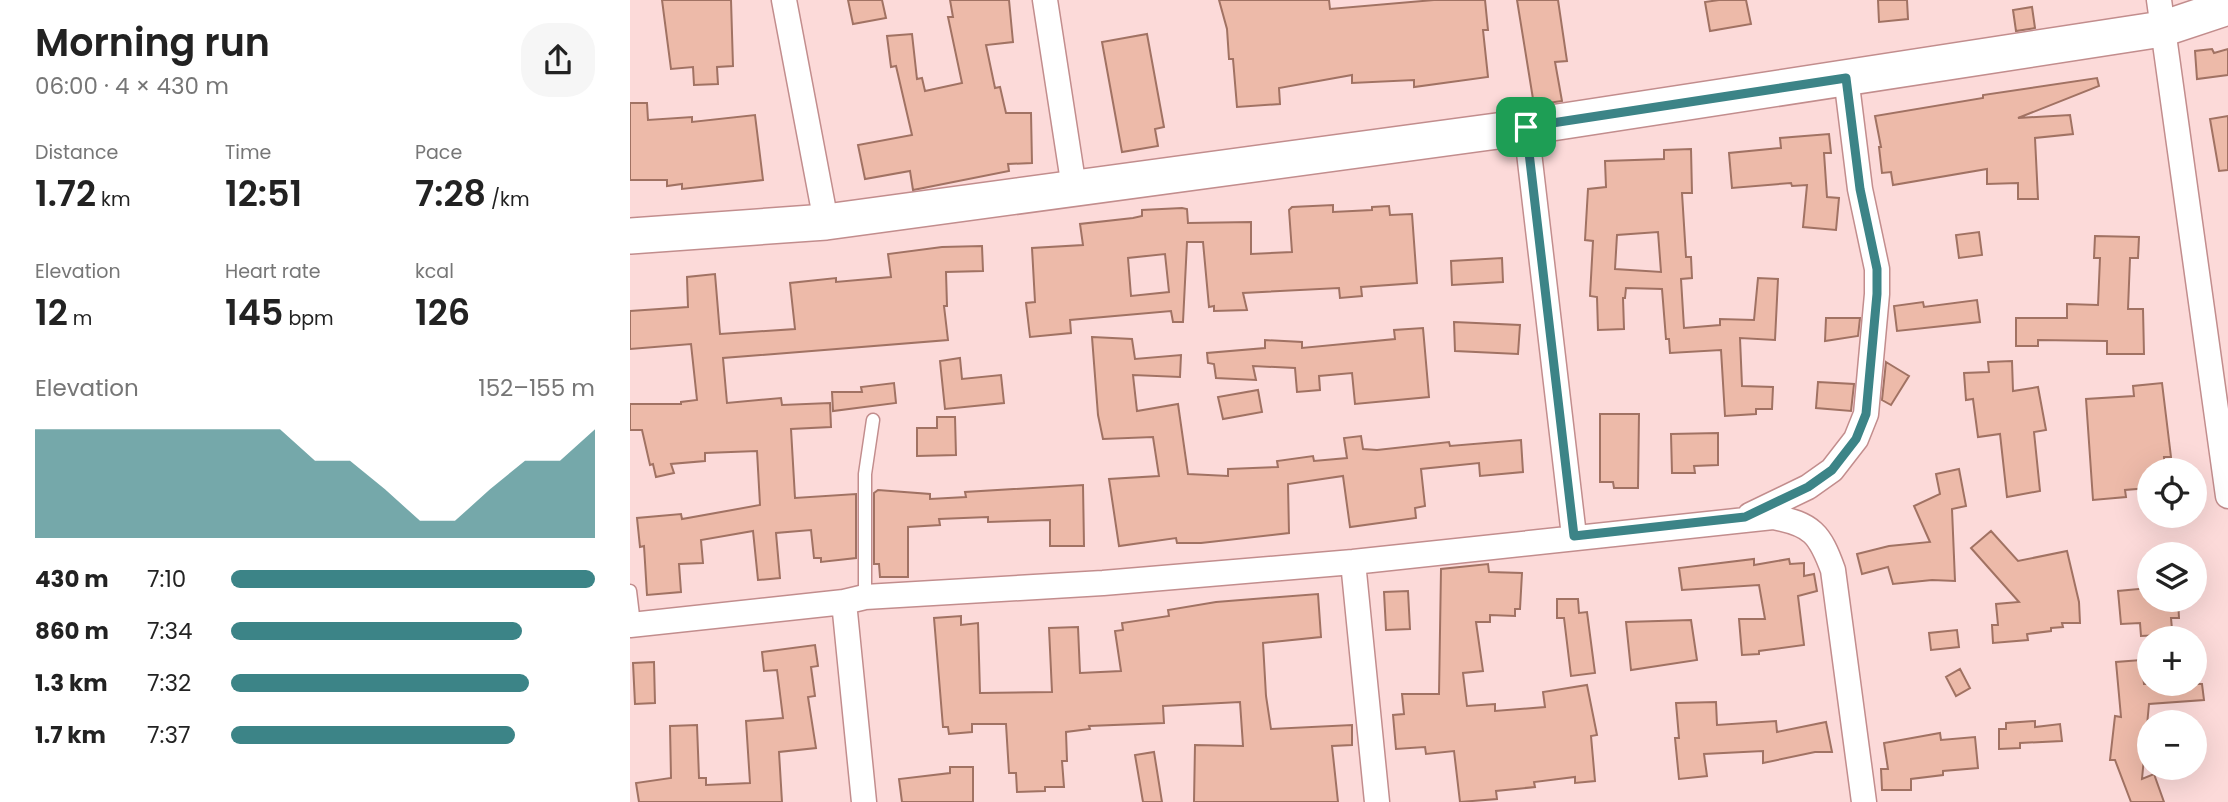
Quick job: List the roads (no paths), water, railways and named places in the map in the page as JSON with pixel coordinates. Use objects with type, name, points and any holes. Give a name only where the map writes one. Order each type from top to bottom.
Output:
[{"type":"street","points":[[784,0],[826,222]]},
{"type":"street","points":[[1045,0],[1074,188]]},
{"type":"street","points":[[630,236],[826,222],[1526,127],[1846,78],[2161,14],[2228,7]]},
{"type":"street","points":[[2161,14],[2228,496]]},
{"type":"street","points":[[1745,517],[1808,487],[1832,470],[1856,439],[1866,414],[1877,269],[1860,189],[1846,78]]},
{"type":"street","points":[[1526,127],[1574,536]]},
{"type":"street","points":[[632,624],[855,599],[1103,583],[1353,562],[1773,516],[1795,521],[1813,531],[1825,547],[1833,570],[1864,802]]},
{"type":"street","points":[[1353,562],[1377,802]]},
{"type":"street","points":[[855,599],[864,802]]},
{"type":"lane","points":[[855,599],[865,474],[873,420]]},
{"type":"lane","points":[[630,591],[632,624]]}]
